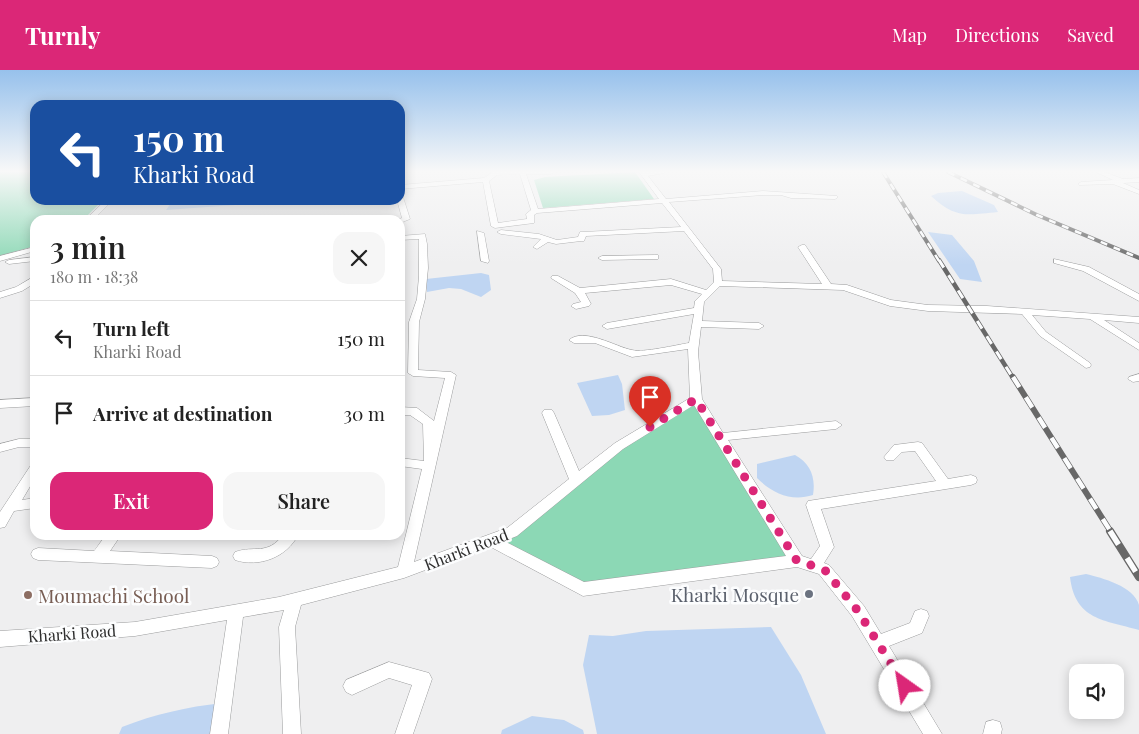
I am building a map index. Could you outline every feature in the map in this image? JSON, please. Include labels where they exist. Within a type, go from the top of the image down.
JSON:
[{"type":"street","points":[[490,203],[495,226],[531,221],[530,214],[535,211],[651,203]]},
{"type":"street","points":[[532,203],[535,211]]},
{"type":"street","points":[[666,203],[717,269],[718,283]]},
{"type":"street","points":[[94,215],[105,205]]},
{"type":"street","points":[[501,232],[546,238],[556,242],[581,239],[583,234],[686,229]]},
{"type":"street","points":[[480,233],[486,261]]},
{"type":"street","points":[[404,572],[451,375],[413,372],[416,343],[414,320],[420,300],[424,258],[423,240],[422,236],[405,238]]},
{"type":"street","points":[[537,247],[546,238]]},
{"type":"street","points":[[802,247],[828,286]]},
{"type":"street","points":[[0,259],[30,250]]},
{"type":"street","points":[[602,258],[655,257]]},
{"type":"street","points":[[0,259],[6,262],[30,260]]},
{"type":"street","points":[[1057,260],[1086,269],[1139,298]]},
{"type":"street","points":[[555,278],[579,291],[586,304],[576,306]]},
{"type":"street","points":[[0,295],[19,289],[30,282]]},
{"type":"street","points":[[579,291],[671,282],[708,292]]},
{"type":"street","points":[[797,561],[696,399],[694,345],[700,301],[718,283],[844,287],[890,303],[928,308],[1025,312],[1139,320]]},
{"type":"street","points":[[1122,288],[1139,287]]},
{"type":"street","points":[[0,290],[30,288]]},
{"type":"street","points":[[607,326],[699,310]]},
{"type":"street","points":[[1025,312],[1043,334],[1086,364]]},
{"type":"street","points":[[1092,317],[1139,347]]},
{"type":"street","points":[[697,324],[759,326]]},
{"type":"street","points":[[574,340],[596,340],[632,354],[694,345]]},
{"type":"street","name":"Kharki Road","points":[[0,639],[135,629],[294,601],[404,572],[512,532],[619,446],[696,399]]},
{"type":"street","points":[[0,404],[30,402]]},
{"type":"street","points":[[405,411],[413,411],[429,422],[430,466]]},
{"type":"street","points":[[548,413],[576,480]]},
{"type":"street","points":[[720,437],[836,425]]},
{"type":"street","points":[[0,448],[19,443],[30,443]]},
{"type":"street","points":[[890,457],[898,448],[918,446],[945,484]]},
{"type":"street","points":[[405,463],[430,466]]},
{"type":"street","points":[[0,523],[30,476]]},
{"type":"street","points":[[814,566],[827,548],[813,505],[971,480]]},
{"type":"street","points":[[10,508],[30,504]]},
{"type":"street","points":[[98,556],[110,540]]},
{"type":"street","points":[[240,556],[266,556],[284,547],[288,540]]},
{"type":"street","points":[[490,540],[583,589],[797,561],[824,569],[858,611],[933,734]]},
{"type":"street","points":[[38,554],[212,562]]},
{"type":"street","points":[[292,734],[288,627],[294,601]]},
{"type":"street","points":[[219,734],[236,612]]},
{"type":"street","points":[[884,640],[916,628],[921,616]]},
{"type":"street","points":[[352,686],[389,670],[423,679],[404,734]]},
{"type":"green space","points":[[0,203],[98,205],[88,215],[30,215],[30,247],[0,256]]},
{"type":"green space","points":[[541,203],[605,203],[543,208]]},
{"type":"green space","points":[[695,401],[794,559],[583,586],[493,541],[620,447]]},
{"type":"water","points":[[940,203],[989,203],[994,205],[998,212],[962,214],[948,209]]},
{"type":"water","points":[[170,205],[234,205],[166,210]]},
{"type":"water","points":[[928,232],[952,235],[974,261],[982,282],[960,279]]},
{"type":"water","points":[[481,273],[489,275],[491,290],[481,297],[461,289],[449,288],[427,292],[426,279]]},
{"type":"water","points":[[618,375],[622,384],[625,410],[609,415],[592,416],[577,383]]},
{"type":"water","points":[[795,455],[805,462],[811,471],[814,482],[813,495],[790,497],[782,495],[769,488],[757,478],[757,464]]},
{"type":"water","points":[[1086,574],[1117,584],[1136,598],[1139,605],[1139,630],[1103,620],[1085,610],[1078,602],[1073,591],[1070,577]]},
{"type":"water","points":[[771,627],[801,675],[826,734],[597,734],[583,665],[589,635],[613,636],[646,631]]},
{"type":"water","points":[[222,703],[217,734],[119,734],[122,727],[147,718],[184,709]]},
{"type":"water","points":[[532,716],[564,720],[583,730],[584,734],[501,734],[502,730]]},
{"type":"railway","points":[[902,203],[939,261]]},
{"type":"railway","points":[[1012,203],[1139,258]]},
{"type":"railway","points":[[939,260],[1013,378]]},
{"type":"railway","points":[[1013,377],[1111,532]]},
{"type":"railway","points":[[1110,531],[1139,577]]},
{"type":"place","name":"Kharki Mosque","points":[[809,594]]},
{"type":"place","name":"Moumachi School","points":[[28,595]]},
{"type":"route","points":[[650,427],[696,399],[797,561],[824,569],[858,611],[905,686]]}]
